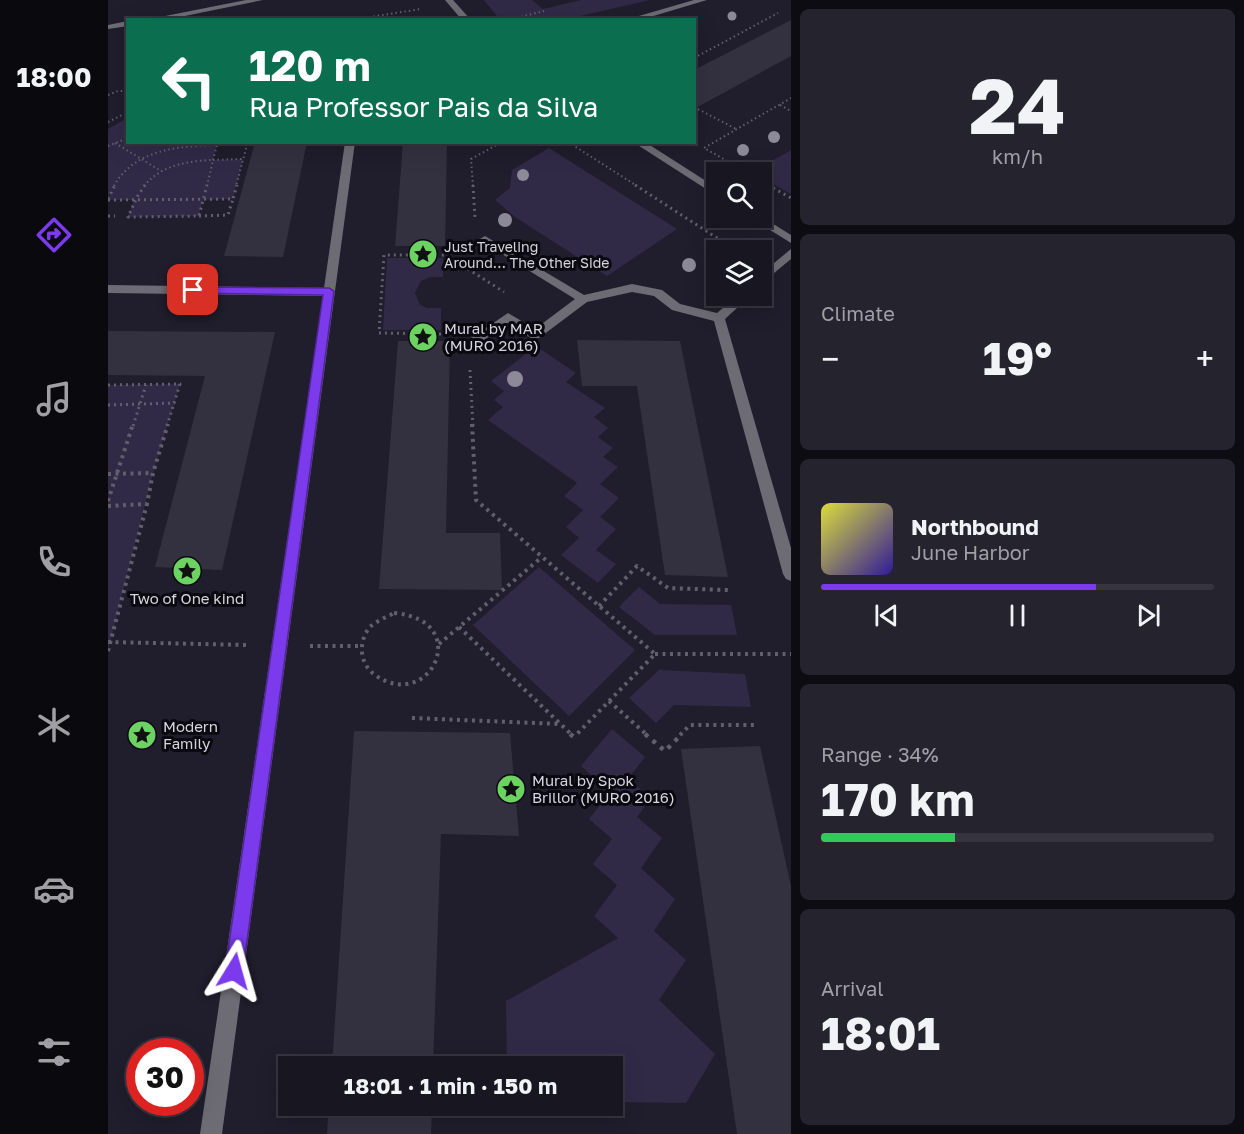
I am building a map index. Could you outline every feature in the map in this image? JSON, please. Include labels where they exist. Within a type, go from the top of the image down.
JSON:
[{"type":"street","points":[[160,18],[259,0]]},
{"type":"street","points":[[449,0],[465,18]]},
{"type":"street","points":[[636,18],[703,0]]},
{"type":"street","points":[[108,27],[126,23]]},
{"type":"street","points":[[211,1134],[350,144]]},
{"type":"street","points":[[641,144],[706,186]]},
{"type":"street","points":[[772,228],[791,240]]},
{"type":"street","points":[[486,239],[583,299]]},
{"type":"street","points":[[772,270],[791,253]]},
{"type":"street","points":[[469,345],[508,317],[536,335],[583,299],[632,288],[658,293],[676,307],[719,318]]},
{"type":"street","points":[[108,290],[329,291]]},
{"type":"street","points":[[719,318],[733,306]]},
{"type":"street","points":[[719,318],[791,574]]},
{"type":"path","points":[[364,18],[421,9]]},
{"type":"path","points":[[516,18],[544,11]]},
{"type":"path","points":[[696,57],[778,13]]},
{"type":"path","points":[[108,95],[126,91]]},
{"type":"path","points":[[729,162],[704,148],[791,98]]},
{"type":"path","points":[[779,105],[791,111]]},
{"type":"path","points":[[696,108],[737,129]]},
{"type":"path","points":[[108,122],[126,113]]},
{"type":"path","points":[[108,146],[126,139]]},
{"type":"path","points":[[115,143],[161,171]]},
{"type":"path","points":[[199,216],[217,144]]},
{"type":"path","points":[[475,224],[471,159],[498,144]]},
{"type":"path","points":[[571,144],[721,240]]},
{"type":"path","points":[[233,199],[203,200],[134,200],[108,200],[116,181],[130,166],[160,151],[180,146],[247,145],[233,199],[228,215],[128,217],[134,200],[142,185],[161,171],[188,162],[243,159]]},
{"type":"path","points":[[772,187],[791,198]]},
{"type":"path","points":[[108,216],[115,216]]},
{"type":"path","points":[[446,255],[466,241]]},
{"type":"path","points":[[494,299],[504,292],[446,255],[384,255],[379,333],[446,333],[469,345],[476,500],[655,654],[791,654]]},
{"type":"path","points":[[108,385],[180,384],[153,473],[108,651]]},
{"type":"path","points":[[108,501],[146,385]]},
{"type":"path","points":[[108,405],[175,403]]},
{"type":"path","points":[[108,474],[153,473]]},
{"type":"path","points":[[108,506],[147,504]]},
{"type":"path","points":[[439,644],[542,557]]},
{"type":"path","points":[[599,606],[637,566],[668,588],[728,590]]},
{"type":"path","points":[[394,613],[419,616],[429,623],[436,633],[439,644],[434,667],[413,683],[387,684],[375,678],[367,670],[362,658],[361,646],[372,625],[382,617],[394,613]]},
{"type":"path","points":[[459,627],[574,737],[655,654]]},
{"type":"path","points":[[109,642],[361,646]]},
{"type":"path","points":[[609,701],[665,751],[690,725],[756,724]]},
{"type":"path","points":[[412,718],[560,724]]},
{"type":"shaded area","points":[[484,0],[532,0],[543,9],[581,0],[650,0],[571,18],[498,18]]},
{"type":"shaded area","points":[[126,119],[126,144],[217,144],[213,160],[243,159],[233,199],[203,200],[199,216],[128,217],[134,200],[108,200],[108,129]]},
{"type":"shaded area","points":[[549,148],[677,229],[607,276],[515,217],[495,200],[510,188],[512,170]]},
{"type":"shaded area","points":[[791,150],[791,194],[772,184],[770,162]]},
{"type":"shaded area","points":[[387,258],[443,258],[443,277],[430,277],[421,281],[415,293],[420,305],[428,308],[441,308],[441,330],[383,330]]},
{"type":"shaded area","points":[[536,346],[576,373],[566,382],[605,408],[594,417],[608,428],[598,437],[613,448],[603,457],[618,467],[600,484],[619,498],[600,517],[616,529],[596,550],[616,564],[598,583],[561,555],[579,538],[566,527],[583,510],[564,496],[577,483],[488,420],[503,407],[494,400],[504,391],[491,381]]},
{"type":"shaded area","points":[[180,384],[153,473],[108,651],[108,385]]},
{"type":"shaded area","points":[[539,567],[635,650],[569,716],[473,625]]},
{"type":"shaded area","points":[[639,587],[660,604],[731,605],[737,635],[655,635],[619,607]]},
{"type":"shaded area","points":[[659,670],[745,674],[751,707],[674,705],[656,723],[629,698]]},
{"type":"shaded area","points":[[612,729],[645,757],[628,779],[651,798],[637,817],[662,838],[641,868],[675,899],[654,931],[686,960],[659,1000],[715,1054],[686,1103],[623,1102],[623,1056],[507,1056],[506,1001],[618,938],[594,916],[617,885],[593,864],[612,839],[589,819],[610,792],[581,766]]},
{"type":"building","points":[[791,20],[791,56],[696,108],[696,69]]},
{"type":"building","points":[[254,144],[307,144],[283,257],[224,256]]},
{"type":"building","points":[[403,144],[447,144],[445,246],[395,246]]},
{"type":"building","points":[[108,331],[275,332],[222,570],[155,567],[205,376],[108,375]]},
{"type":"building","points":[[577,340],[680,341],[728,577],[665,575],[637,386],[582,386]]},
{"type":"building","points":[[398,341],[450,341],[446,533],[500,533],[502,590],[379,589]]},
{"type":"building","points":[[354,731],[510,733],[519,836],[441,834],[433,1056],[333,1056]]},
{"type":"building","points":[[760,746],[791,886],[791,1134],[737,1134],[681,749]]},
{"type":"building","points":[[328,1116],[432,1116],[431,1134],[327,1134]]},
{"type":"place","name":"Just Traveling Around… The Other Side","points":[[423,254]]},
{"type":"place","name":"Mural by MAR (MURO 2016)","points":[[423,337]]},
{"type":"place","name":"Two of One kind","points":[[187,571]]},
{"type":"place","name":"Modern Family","points":[[142,735]]},
{"type":"place","name":"Mural by Spok Brillor (MURO 2016)","points":[[511,789]]},
{"type":"route","points":[[193,290],[329,291],[234,971]]}]
